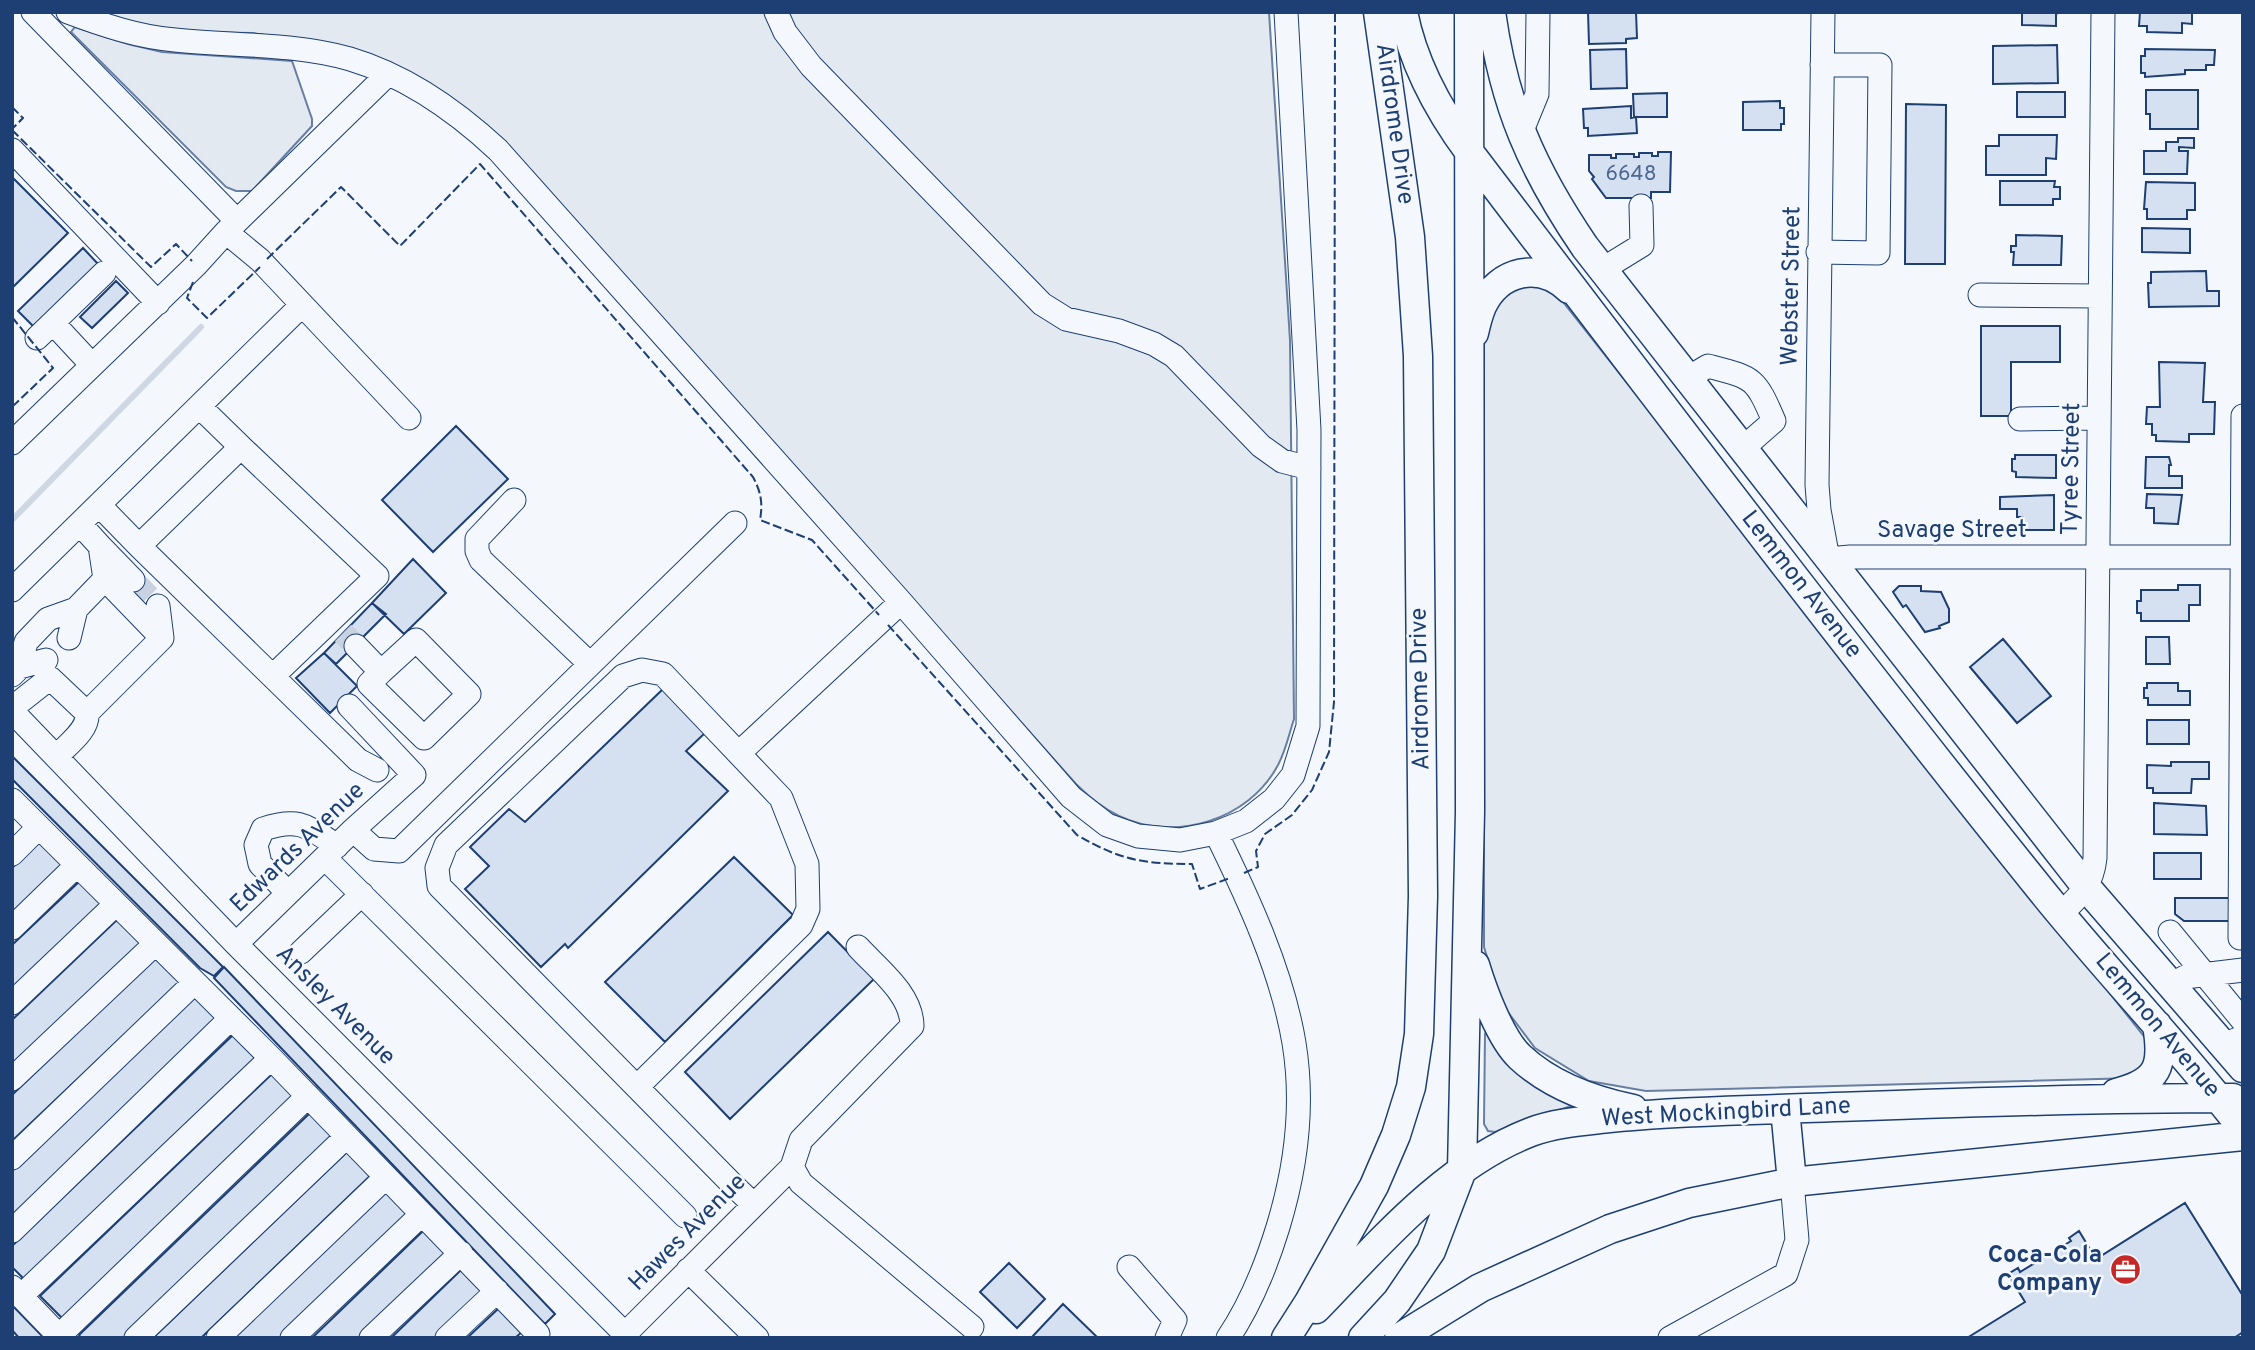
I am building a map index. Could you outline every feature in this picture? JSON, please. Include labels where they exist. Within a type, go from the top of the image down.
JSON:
[{"type":"main road","name":"Airdrome Drive","points":[[1287,1338],[1374,1186],[1396,1135],[1411,1087],[1419,1034],[1423,896],[1418,356],[1410,237],[1378,12]]},
{"type":"main road","name":"Lemmon Avenue","points":[[1403,12],[1407,32],[1424,78],[1448,123],[1469,153],[1799,584],[2061,914],[2157,1025],[2231,1098],[2243,1129]]},
{"type":"main road","name":"Airdrome Drive","points":[[1363,1338],[1397,1301],[1431,1251],[1462,1170],[1468,939],[1469,12]]},
{"type":"main road","name":"Lemmon Avenue","points":[[1491,12],[1501,74],[1521,133],[1542,179],[1562,213],[1742,449],[2087,888],[2171,985],[2233,1041],[2243,1068]]},
{"type":"main road","points":[[1468,349],[1482,305],[1496,287],[1509,277],[1527,271],[1546,273],[1560,280],[1584,303]]},
{"type":"main road","points":[[1799,584],[1828,559]]},
{"type":"main road","points":[[1468,939],[1487,1001],[1519,1056],[1566,1088],[1612,1105],[1653,1113]]},
{"type":"main road","points":[[2094,1098],[2134,1088],[2149,1080],[2160,1066],[2161,1046],[2157,1025]]},
{"type":"main road","name":"West Mockingbird Lane","points":[[1287,1338],[1405,1216],[1462,1170],[1532,1132],[1575,1122],[1653,1113],[2094,1098],[2231,1098]]},
{"type":"main road","points":[[1786,1109],[1791,1182]]},
{"type":"main road","points":[[1404,1336],[1480,1288],[1610,1229],[1689,1203],[1791,1182],[2243,1136]]},
{"type":"street","points":[[33,12],[409,418]]},
{"type":"street","points":[[68,12],[115,30],[173,40],[310,51],[350,59],[388,74],[440,102],[466,120],[498,150],[1071,797],[1107,825],[1138,836],[1180,840],[1216,833],[1246,821],[1275,799],[1293,775],[1308,726],[1310,468],[1305,318],[1286,12]]},
{"type":"street","points":[[776,12],[785,32],[811,66],[1042,304],[1066,319],[1119,331],[1154,344],[1174,356],[1261,446],[1282,461],[1310,468]]},
{"type":"street","points":[[1521,133],[1537,94],[1538,12]]},
{"type":"street","name":"Webster Street","points":[[1823,12],[1817,485],[1828,559]]},
{"type":"street","name":"Tyree Street","points":[[2087,888],[2095,859],[2103,12]]},
{"type":"street","points":[[1818,252],[1878,253],[1880,65],[1822,65]]},
{"type":"street","points":[[12,443],[158,303],[231,227],[388,74]]},
{"type":"street","points":[[12,150],[158,303]]},
{"type":"street","points":[[1603,269],[1642,245],[1641,206]]},
{"type":"street","points":[[92,365],[45,331],[104,273]]},
{"type":"street","points":[[1980,295],[2100,296]]},
{"type":"street","points":[[12,590],[302,305]]},
{"type":"street","points":[[1688,378],[1708,366],[1742,375],[1759,387],[1774,421],[1742,449]]},
{"type":"street","points":[[200,407],[377,576],[343,633],[273,676]]},
{"type":"street","points":[[2240,939],[2243,416]]},
{"type":"street","points":[[2021,419],[2099,418]]},
{"type":"street","points":[[139,545],[241,447]]},
{"type":"street","points":[[514,500],[477,539],[477,551],[481,560],[590,664]]},
{"type":"street","points":[[99,505],[380,780],[414,775],[349,706]]},
{"type":"street","points":[[288,893],[260,864],[256,845],[263,829],[284,822],[308,827],[338,845],[399,851],[735,523]]},
{"type":"street","points":[[80,524],[133,580]]},
{"type":"street","points":[[100,546],[105,579],[162,638]]},
{"type":"street","name":"Savage Street","points":[[1828,559],[2243,557]]},
{"type":"street","points":[[48,669],[16,671],[26,642],[48,619],[76,608],[105,579]]},
{"type":"street","points":[[739,753],[901,602]]},
{"type":"street","points":[[158,606],[162,638]]},
{"type":"street","points":[[69,638],[76,608]]},
{"type":"street","points":[[343,633],[381,671]]},
{"type":"street","points":[[87,713],[162,638]]},
{"type":"street","points":[[48,669],[87,713],[88,719],[57,756]]},
{"type":"street","points":[[12,709],[48,669]]},
{"type":"street","points":[[637,1087],[802,925],[808,909],[807,864],[781,798],[663,674],[642,670],[623,676],[446,845],[437,868],[439,886],[637,1087],[754,1205]]},
{"type":"street","name":"Ansley Avenue","points":[[12,709],[236,944],[623,1336]]},
{"type":"street","name":"Edwards Avenue","points":[[236,944],[338,845],[380,780]]},
{"type":"street","points":[[12,800],[271,1058],[461,1253],[538,1334],[534,1338]]},
{"type":"street","points":[[12,853],[40,828]]},
{"type":"street","points":[[1216,833],[1262,936],[1280,991],[1294,1042],[1298,1094],[1296,1141],[1287,1195],[1268,1259],[1239,1322],[1228,1338]]},
{"type":"street","points":[[338,845],[362,894],[685,1216]]},
{"type":"street","points":[[12,928],[77,865]]},
{"type":"street","points":[[2061,914],[2087,888]]},
{"type":"street","points":[[301,952],[362,894]]},
{"type":"street","points":[[12,1003],[116,904]]},
{"type":"street","points":[[2170,932],[2243,1021]]},
{"type":"street","points":[[12,1079],[155,944]]},
{"type":"street","points":[[858,947],[903,996],[912,1013],[912,1026],[801,1140],[792,1167],[802,1183],[972,1327]]},
{"type":"street","points":[[2171,985],[2186,977],[2243,970]]},
{"type":"street","points":[[12,1158],[194,982]]},
{"type":"street","points":[[12,1231],[231,1018]]},
{"type":"street","points":[[271,1058],[17,1292],[60,1337],[308,1096]]},
{"type":"street","points":[[136,1338],[346,1136]]},
{"type":"street","name":"Hawes Avenue","points":[[623,1336],[792,1167]]},
{"type":"street","points":[[218,1338],[386,1178]]},
{"type":"street","points":[[1670,1338],[1786,1274],[1797,1240],[1791,1182]]},
{"type":"street","points":[[292,1338],[421,1214]]},
{"type":"street","points":[[371,1338],[461,1253]]},
{"type":"street","points":[[1129,1267],[1175,1320],[1167,1338]]},
{"type":"street","points":[[688,1270],[757,1338]]},
{"type":"street","points":[[447,1338],[497,1291]]},
{"type":"shaded area","points":[[92,12],[1269,12],[1290,340],[1294,719],[1278,765],[1265,784],[1249,800],[1209,821],[1163,827],[1141,824],[1107,809],[1076,784],[515,153],[313,43],[253,33],[171,32]]},
{"type":"shaded area","points":[[75,27],[162,52],[292,61],[312,126],[252,191],[236,191],[226,187],[71,32]]},
{"type":"shaded area","points":[[1520,285],[1543,287],[1563,302],[2146,1039],[2147,1060],[2136,1078],[1646,1091],[1589,1081],[1535,1048],[1501,1003],[1484,947],[1484,314]]},
{"type":"shaded area","points":[[1487,1029],[1572,1102],[1571,1106],[1495,1132],[1488,1131],[1484,1124]]},
{"type":"building","points":[[1588,12],[1636,12],[1637,38],[1626,39],[1626,43],[1589,44]]},
{"type":"building","points":[[2022,12],[2060,12],[2056,14],[2056,26],[2022,25]]},
{"type":"building","points":[[2140,12],[2192,12],[2192,24],[2182,23],[2182,33],[2147,32],[2147,26],[2139,26]]},
{"type":"building","points":[[2057,45],[2058,83],[1993,84],[1993,46]]},
{"type":"building","points":[[1626,49],[1627,88],[1591,89],[1590,50]]},
{"type":"building","points":[[2145,49],[2215,50],[2214,65],[2206,65],[2206,70],[2185,70],[2185,74],[2145,77],[2145,73],[2141,73],[2141,56],[2145,56]]},
{"type":"building","points":[[2146,90],[2198,90],[2198,129],[2150,129],[2150,114],[2146,114]]},
{"type":"building","points":[[2017,92],[2065,92],[2065,117],[2017,117]]},
{"type":"building","points":[[1667,93],[1667,117],[1634,117],[1633,94]]},
{"type":"building","points":[[1780,101],[1780,108],[1784,108],[1784,124],[1781,124],[1781,130],[1743,130],[1743,102]]},
{"type":"building","points":[[1906,104],[1946,105],[1945,264],[1905,264]]},
{"type":"building","points":[[1631,106],[1631,118],[1636,117],[1637,133],[1588,136],[1588,128],[1584,128],[1583,109]]},
{"type":"building","points":[[1999,135],[2057,135],[2056,159],[2046,158],[2046,175],[1986,175],[1986,146],[1999,146]]},
{"type":"building","points":[[2178,138],[2194,138],[2194,148],[2179,147],[2179,151],[2188,151],[2187,174],[2144,174],[2144,151],[2166,151],[2166,142],[2178,142]]},
{"type":"building","points":[[1658,152],[1671,152],[1670,192],[1651,192],[1651,198],[1606,198],[1589,171],[1589,155],[1611,155],[1611,158],[1616,158],[1616,154],[1634,154],[1634,157],[1639,157],[1639,153],[1658,156]]},
{"type":"building","points":[[12,177],[68,233],[12,288]]},
{"type":"building","points":[[2000,181],[2055,181],[2054,187],[2060,187],[2060,199],[2053,199],[2053,205],[2000,205]]},
{"type":"building","points":[[2146,182],[2195,183],[2195,210],[2187,210],[2187,219],[2147,219],[2147,209],[2144,209]]},
{"type":"building","points":[[2142,228],[2190,229],[2190,253],[2142,252]]},
{"type":"building","points":[[2016,235],[2062,236],[2061,265],[2013,265],[2014,252],[2011,252],[2011,246],[2016,246]]},
{"type":"building","points":[[83,248],[99,265],[35,328],[18,311]]},
{"type":"building","points":[[2206,271],[2207,291],[2219,291],[2219,306],[2149,307],[2148,283],[2151,283],[2151,272]]},
{"type":"building","points":[[116,281],[128,293],[92,328],[80,317]]},
{"type":"building","points":[[1981,326],[2060,326],[2060,362],[2011,362],[2011,416],[1981,416]]},
{"type":"building","points":[[2159,362],[2205,363],[2203,402],[2215,402],[2214,434],[2189,434],[2189,442],[2156,441],[2156,435],[2152,435],[2152,424],[2146,424],[2147,407],[2160,407]]},
{"type":"building","points":[[456,426],[508,479],[433,552],[382,500]]},
{"type":"building","points":[[2015,455],[2056,455],[2056,478],[2016,477],[2016,472],[2012,471],[2012,459],[2015,459]]},
{"type":"building","points":[[2146,457],[2169,457],[2169,476],[2182,476],[2182,488],[2145,488]]},
{"type":"building","points":[[2147,494],[2182,495],[2178,524],[2154,523],[2154,508],[2146,508]]},
{"type":"building","points":[[2054,495],[2054,530],[2024,530],[2023,517],[2017,517],[2017,509],[2000,509],[2000,497]]},
{"type":"building","points":[[413,559],[446,593],[404,634],[372,603]]},
{"type":"building","points":[[2178,585],[2200,585],[2200,605],[2189,605],[2189,621],[2141,621],[2141,613],[2137,613],[2137,601],[2141,601],[2141,590],[2178,590]]},
{"type":"building","points":[[1899,586],[1921,586],[1921,591],[1941,592],[1949,609],[1949,622],[1925,632],[1893,592]]},
{"type":"building","points":[[372,603],[386,614],[336,664],[324,653]]},
{"type":"building","points":[[2146,637],[2169,637],[2170,664],[2146,664]]},
{"type":"building","points":[[2003,639],[2051,696],[2017,723],[1970,667]]},
{"type":"building","points":[[324,653],[357,686],[330,713],[296,678]]},
{"type":"building","points":[[2147,683],[2178,683],[2178,691],[2190,691],[2190,705],[2148,705],[2148,698],[2144,698]]},
{"type":"building","points":[[663,689],[706,732],[686,751],[728,791],[568,948],[565,944],[541,967],[465,889],[489,866],[470,847],[509,809],[525,822]]},
{"type":"building","points":[[2147,720],[2189,720],[2189,744],[2147,744]]},
{"type":"building","points":[[12,756],[223,967],[214,976],[200,968],[12,779]]},
{"type":"building","points":[[2171,762],[2209,762],[2209,779],[2192,779],[2191,793],[2153,793],[2153,788],[2147,788],[2147,765],[2171,766]]},
{"type":"building","points":[[2154,803],[2206,806],[2207,835],[2154,834]]},
{"type":"building","points":[[45,837],[68,861],[12,915],[12,868]]},
{"type":"building","points":[[2154,853],[2201,853],[2201,879],[2154,879]]},
{"type":"building","points":[[734,857],[793,915],[665,1042],[605,982]]},
{"type":"building","points":[[82,879],[105,903],[12,992],[12,945]]},
{"type":"building","points":[[2175,898],[2233,898],[2233,921],[2184,921],[2175,914]]},
{"type":"building","points":[[121,916],[145,941],[12,1067],[12,1020]]},
{"type":"building","points":[[828,932],[874,979],[730,1119],[685,1072]]},
{"type":"building","points":[[156,957],[180,982],[12,1141],[12,1095]]},
{"type":"building","points":[[224,967],[555,1314],[545,1324],[214,978]]},
{"type":"building","points":[[198,994],[221,1017],[12,1217],[12,1171]]},
{"type":"building","points":[[235,1033],[258,1056],[25,1280],[12,1267],[12,1246]]},
{"type":"building","points":[[274,1072],[296,1096],[63,1319],[40,1296]]},
{"type":"building","points":[[312,1111],[335,1135],[123,1338],[81,1338],[79,1335]]},
{"type":"building","points":[[348,1151],[371,1175],[201,1338],[153,1338]]},
{"type":"building","points":[[386,1190],[409,1214],[280,1338],[232,1338]]},
{"type":"building","name":"Coca-Cola Company","points":[[2185,1203],[2243,1296],[2243,1332],[2234,1338],[1967,1338],[2025,1302],[2008,1274],[2018,1268],[2020,1272],[2071,1241],[2069,1238],[2079,1231],[2096,1259]]},
{"type":"building","points":[[424,1230],[447,1254],[359,1338],[312,1338]]},
{"type":"building","points":[[1009,1263],[1045,1299],[1017,1328],[980,1292]]},
{"type":"building","points":[[462,1269],[485,1293],[438,1338],[391,1338]]},
{"type":"building","points":[[1063,1304],[1098,1338],[1031,1338]]},
{"type":"building","points":[[12,1305],[44,1338],[19,1338],[12,1330]]},
{"type":"building","points":[[499,1308],[522,1332],[515,1338],[467,1338]]},
{"type":"waterway","points":[[12,520],[201,327]]},
{"type":"tunnel","points":[[133,580],[158,606]]},
{"type":"tunnel","points":[[343,633],[356,646]]},
{"type":"fence","points":[[1244,873],[1258,867],[1256,851],[1265,834],[1292,815],[1312,790],[1329,752],[1334,702],[1335,12]]},
{"type":"fence","points":[[12,107],[23,118],[12,129]]},
{"type":"fence","points":[[12,130],[151,267],[176,244],[192,261]]},
{"type":"fence","points":[[267,259],[341,187],[400,246],[480,164],[753,477],[761,498],[760,520],[812,540],[879,615]]},
{"type":"fence","points":[[193,282],[187,298],[207,318],[260,267]]},
{"type":"fence","points":[[12,317],[53,368],[12,407]]},
{"type":"fence","points":[[888,625],[1077,835],[1106,850],[1132,859],[1192,864],[1200,889],[1230,878]]},
{"type":"place","name":"Coca-Cola Company","points":[[2125,1270]]}]
